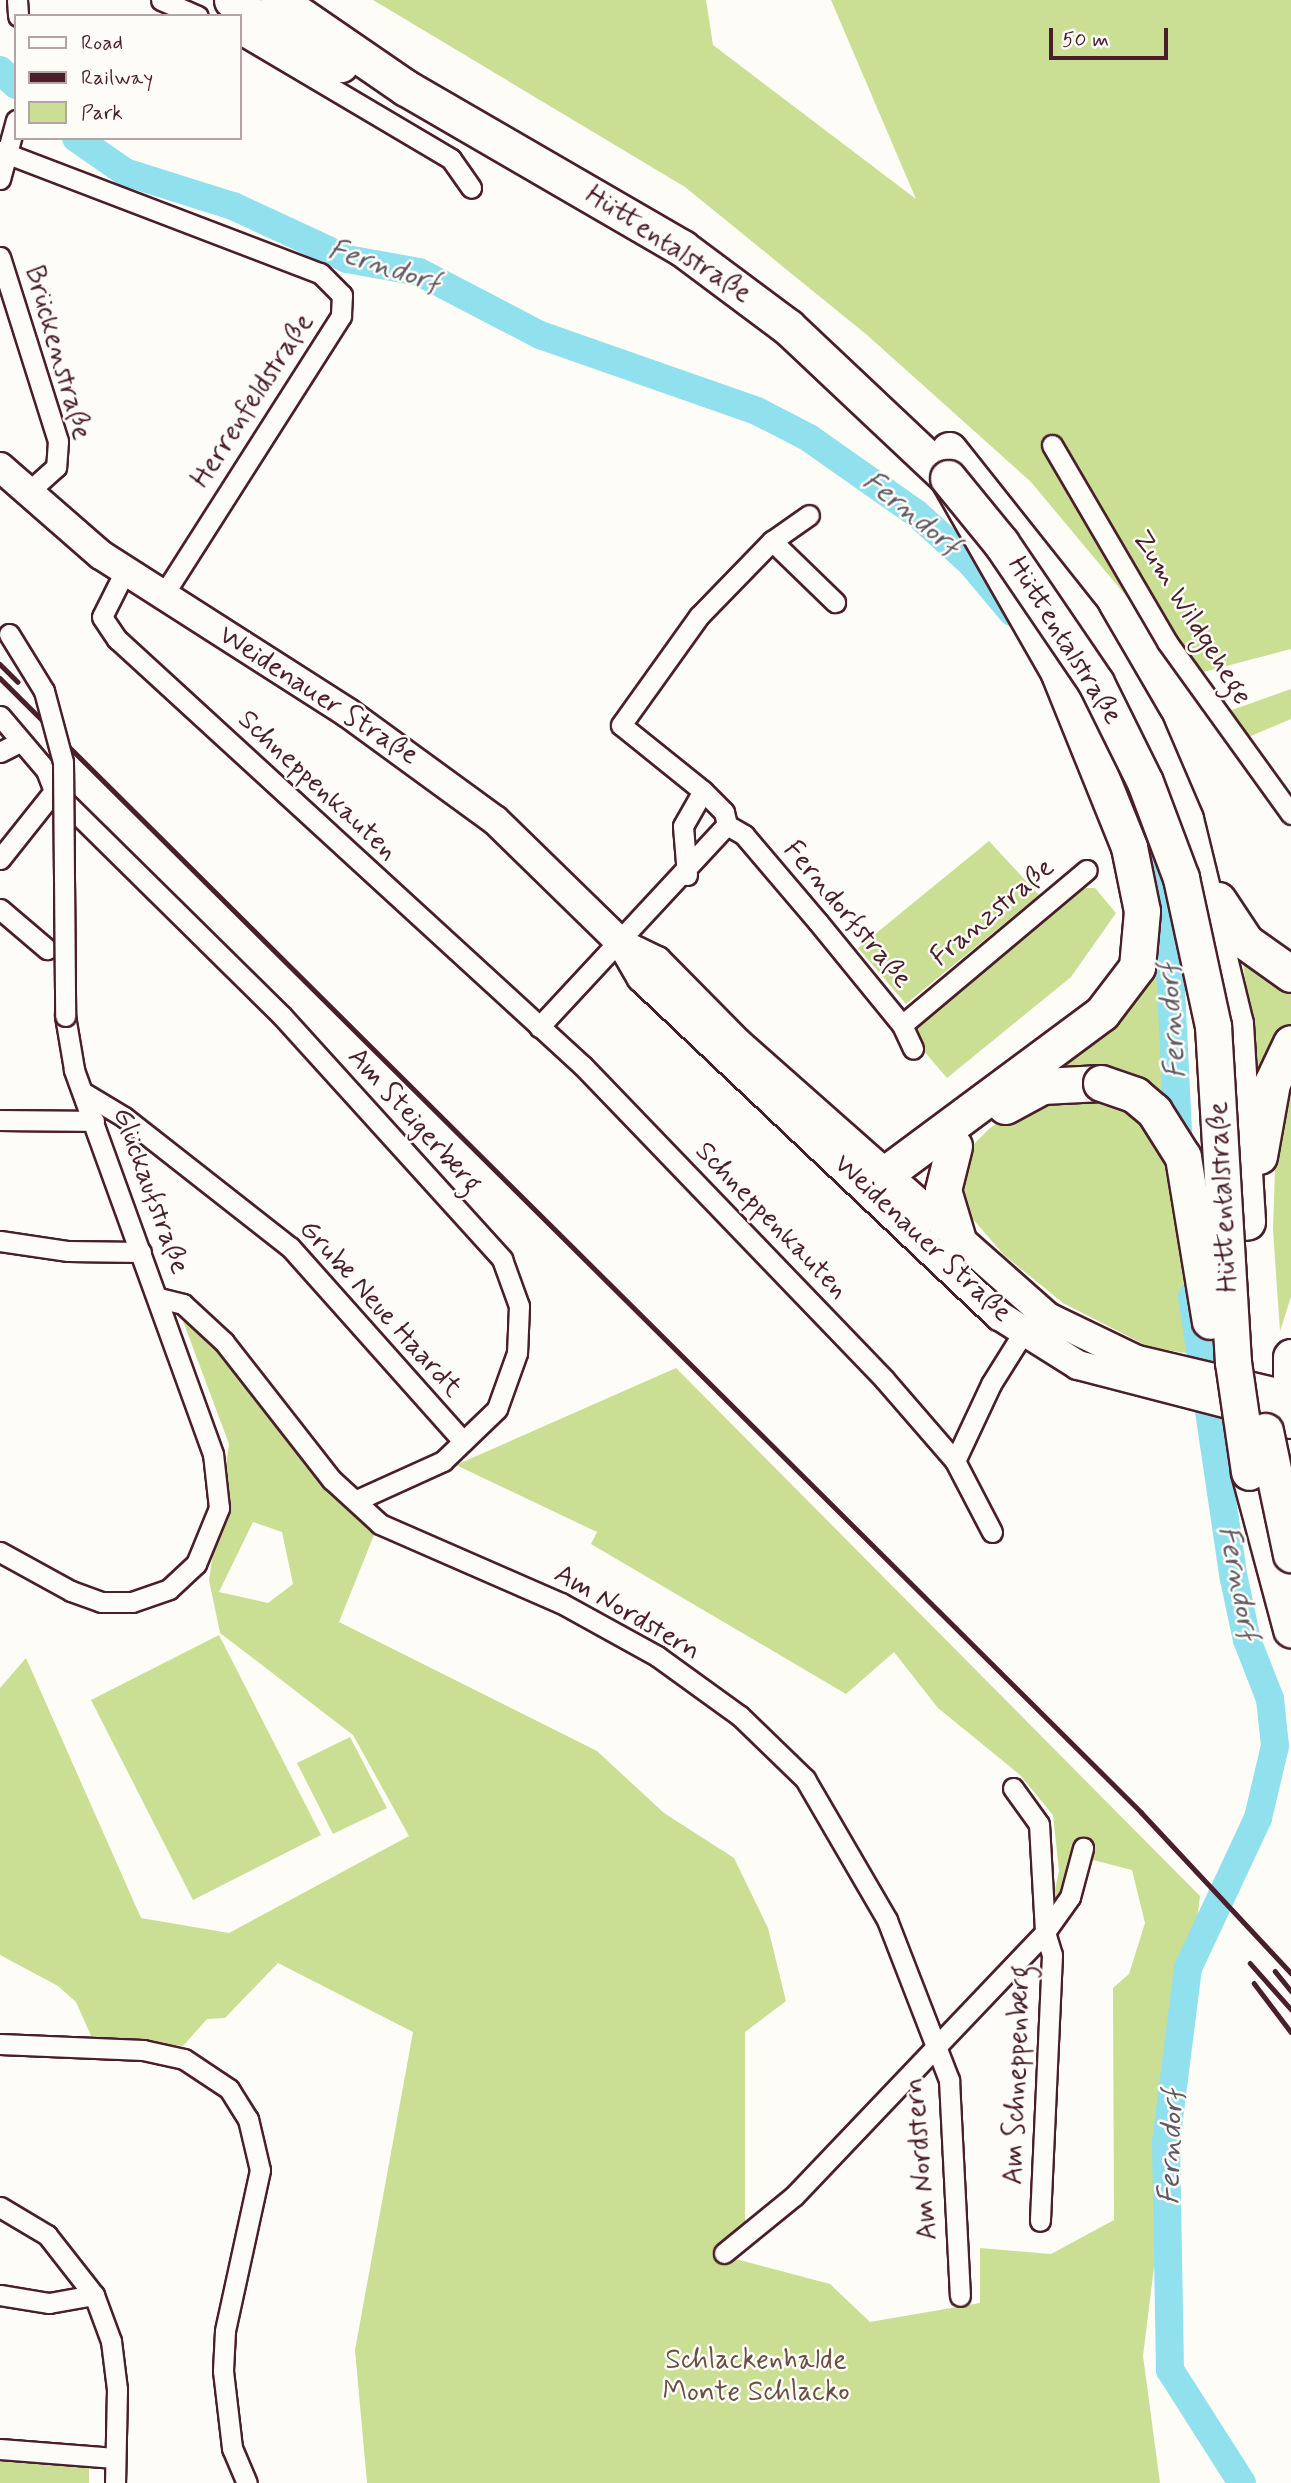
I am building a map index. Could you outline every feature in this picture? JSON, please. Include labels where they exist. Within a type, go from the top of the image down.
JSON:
[{"type":"highway","points":[[232,0],[317,56],[406,88]]},
{"type":"highway","name":"Hüttentalstraße","points":[[278,0],[406,88],[626,214],[731,282],[848,379],[948,478],[1001,543],[1096,683],[1145,782],[1181,878],[1213,1026],[1233,1362],[1250,1472],[1291,1629]]},
{"type":"highway","name":"Hüttentalstraße","points":[[313,0],[691,228],[804,314],[917,416],[1018,530],[1082,618],[1168,774],[1202,873],[1235,1024],[1263,1420],[1291,1554]]},
{"type":"highway","points":[[891,1185],[1116,999],[1137,967],[1143,932],[1135,873],[1078,712],[948,478]]},
{"type":"highway","points":[[1202,873],[1246,942],[1291,974]]},
{"type":"highway","points":[[1247,1222],[1272,1083],[1291,1043]]},
{"type":"highway","points":[[891,1185],[1042,1086],[1101,1083],[1135,1094],[1154,1111],[1184,1157],[1229,1431],[1250,1472]]},
{"type":"highway","points":[[954,1146],[943,1190],[958,1240]]},
{"type":"highway","points":[[1290,1408],[1291,1357]]},
{"type":"main road","name":"Weidenauer Straße","points":[[0,467],[26,494],[125,571],[453,787],[622,944],[657,961],[738,1043],[891,1185],[1069,1331],[1180,1382]]},
{"type":"main road","name":"Weidenauer Straße","points":[[891,1185],[1023,1333],[1078,1365],[1180,1382],[1290,1408]]},
{"type":"street","points":[[161,0],[193,14]]},
{"type":"street","points":[[242,35],[450,159],[471,188]]},
{"type":"street","points":[[0,179],[4,153],[14,128]]},
{"type":"street","name":"Herrenfeldstraße","points":[[4,153],[320,273],[342,295],[341,316],[163,595]]},
{"type":"street","name":"Brückenstraße","points":[[0,257],[58,441],[56,467],[26,494]]},
{"type":"street","name":"Zum Wildgehege","points":[[1052,445],[1167,642],[1291,814]]},
{"type":"street","points":[[809,515],[772,541],[835,602]]},
{"type":"street","name":"Ferndorfstraße","points":[[772,541],[699,615],[621,725],[703,791],[724,812],[727,825],[744,835],[902,1025],[913,1049]]},
{"type":"street","name":"Schneppenkauten","points":[[125,571],[102,617],[117,639],[539,1027],[672,1157],[955,1461],[992,1532]]},
{"type":"street","name":"Glückaufstraße","points":[[0,623],[44,691],[63,762],[65,1016],[84,1093],[213,1454],[219,1508],[195,1564],[169,1589],[132,1602],[101,1602],[0,1552]]},
{"type":"street","name":"Am Steigerberg","points":[[0,716],[46,769],[54,791],[282,1016],[502,1259],[519,1306],[517,1353],[496,1409],[443,1461],[357,1500]]},
{"type":"street","points":[[0,752],[20,742]]},
{"type":"street","points":[[0,859],[54,791]]},
{"type":"street","points":[[687,874],[683,826],[703,791]]},
{"type":"street","points":[[539,1027],[622,944],[687,874],[727,825]]},
{"type":"street","name":"Franzstraße","points":[[902,1025],[1087,870]]},
{"type":"street","points":[[0,909],[47,949]]},
{"type":"street","name":"Grube Neue Haardt","points":[[84,1093],[124,1117],[290,1247],[463,1441]]},
{"type":"street","points":[[0,1121],[94,1121]]},
{"type":"street","points":[[0,1241],[68,1251],[141,1252]]},
{"type":"street","name":"Am Nordstern","points":[[159,1298],[183,1304],[224,1342],[332,1480],[403,1538],[561,1603],[657,1656],[740,1716],[805,1779],[835,1823],[887,1920],[948,2080],[960,2296]]},
{"type":"street","points":[[955,1461],[991,1384],[1023,1333]]},
{"type":"street","name":"Am Schneppenberg","points":[[1013,1788],[1039,1824],[1045,1932],[1052,1955],[1040,2221]]},
{"type":"street","name":"Am Schneppenberg","points":[[724,2253],[794,2196],[935,2044],[1045,1932],[1070,1897],[1083,1848]]},
{"type":"street","points":[[0,2044],[143,2050],[184,2059],[229,2090],[248,2119],[260,2170],[225,2331],[223,2371],[232,2448],[247,2483]]},
{"type":"street","points":[[0,2207],[47,2235],[94,2295],[111,2341],[115,2483]]},
{"type":"street","points":[[0,2295],[49,2303],[94,2295]]},
{"type":"street","points":[[0,2449],[115,2458]]},
{"type":"green space","points":[[373,0],[706,0],[713,45],[916,199],[831,0],[1291,0],[1291,649],[1192,675],[1031,482],[867,335],[685,187]]},
{"type":"green space","points":[[1291,689],[1291,719],[1232,744],[1215,716]]},
{"type":"green space","points":[[989,841],[1039,895],[906,1004],[858,948]]},
{"type":"green space","points":[[1085,888],[1095,888],[1116,913],[1071,977],[947,1078],[910,1035]]},
{"type":"green space","points":[[1163,944],[1169,1106],[1049,1074],[1133,1002]]},
{"type":"green space","points":[[1243,962],[1291,991],[1291,1031],[1258,1080]]},
{"type":"green space","points":[[1291,1067],[1291,1297],[1280,1331],[1273,1230],[1276,1138]]},
{"type":"green space","points":[[1077,1090],[1139,1113],[1160,1140],[1179,1196],[1197,1355],[1149,1347],[1063,1303],[1004,1255],[959,1203],[956,1162],[990,1128],[1021,1107]]},
{"type":"green space","name":"Schlackenhalde Monte Schlacko","points":[[183,1321],[211,1336],[374,1535],[339,1622],[597,1751],[664,1813],[734,1858],[768,1928],[786,2001],[745,2032],[745,2227],[732,2258],[830,2284],[870,2322],[980,2303],[980,2248],[1051,2254],[1114,2220],[1113,1988],[1129,1974],[1145,1923],[1132,1870],[1093,1860],[1051,1909],[1059,1871],[1053,1815],[1020,1775],[938,1708],[894,1652],[846,1694],[591,1544],[597,1532],[456,1465],[676,1368],[1200,1896],[1143,2356],[1160,2483],[367,2483],[355,2350],[413,2032],[278,1963],[225,2018],[207,2019],[183,2046],[92,2038],[76,2002],[58,1986],[0,1955],[0,1688],[26,1658],[141,1918],[229,1933],[409,1836],[353,1735],[220,1633],[209,1580],[229,1444]],"holes":[[[253,1522],[282,1532],[293,1584],[268,1603],[219,1592]]]},
{"type":"green space","points":[[219,1635],[321,1835],[193,1900],[91,1700]]},
{"type":"green space","points":[[350,1737],[387,1808],[333,1834],[297,1763]]},
{"type":"green space","points":[[0,2460],[89,2467],[89,2483],[0,2483]]},
{"type":"waterway","name":"Ferndorf","points":[[0,70],[14,83]]},
{"type":"waterway","name":"Ferndorf","points":[[79,140],[125,172],[233,206],[347,259],[419,272],[540,335],[757,411],[809,438],[917,514],[971,563],[1012,612]]},
{"type":"waterway","name":"Ferndorf","points":[[1144,856],[1168,927],[1179,1151]]},
{"type":"waterway","name":"Ferndorf","points":[[1192,1296],[1234,1579],[1247,1640],[1270,1699],[1275,1746],[1258,1818],[1188,1968],[1166,2141],[1170,2370],[1242,2483]]},
{"type":"waterway","points":[[1214,1451],[1233,1474]]},
{"type":"railway","points":[[0,664],[18,682]]},
{"type":"railway","points":[[0,678],[1141,1812],[1291,1973]]},
{"type":"railway","points":[[1250,1963],[1291,2009]]},
{"type":"railway","points":[[1275,1971],[1291,1991]]},
{"type":"railway","points":[[1254,1983],[1291,2032]]}]
